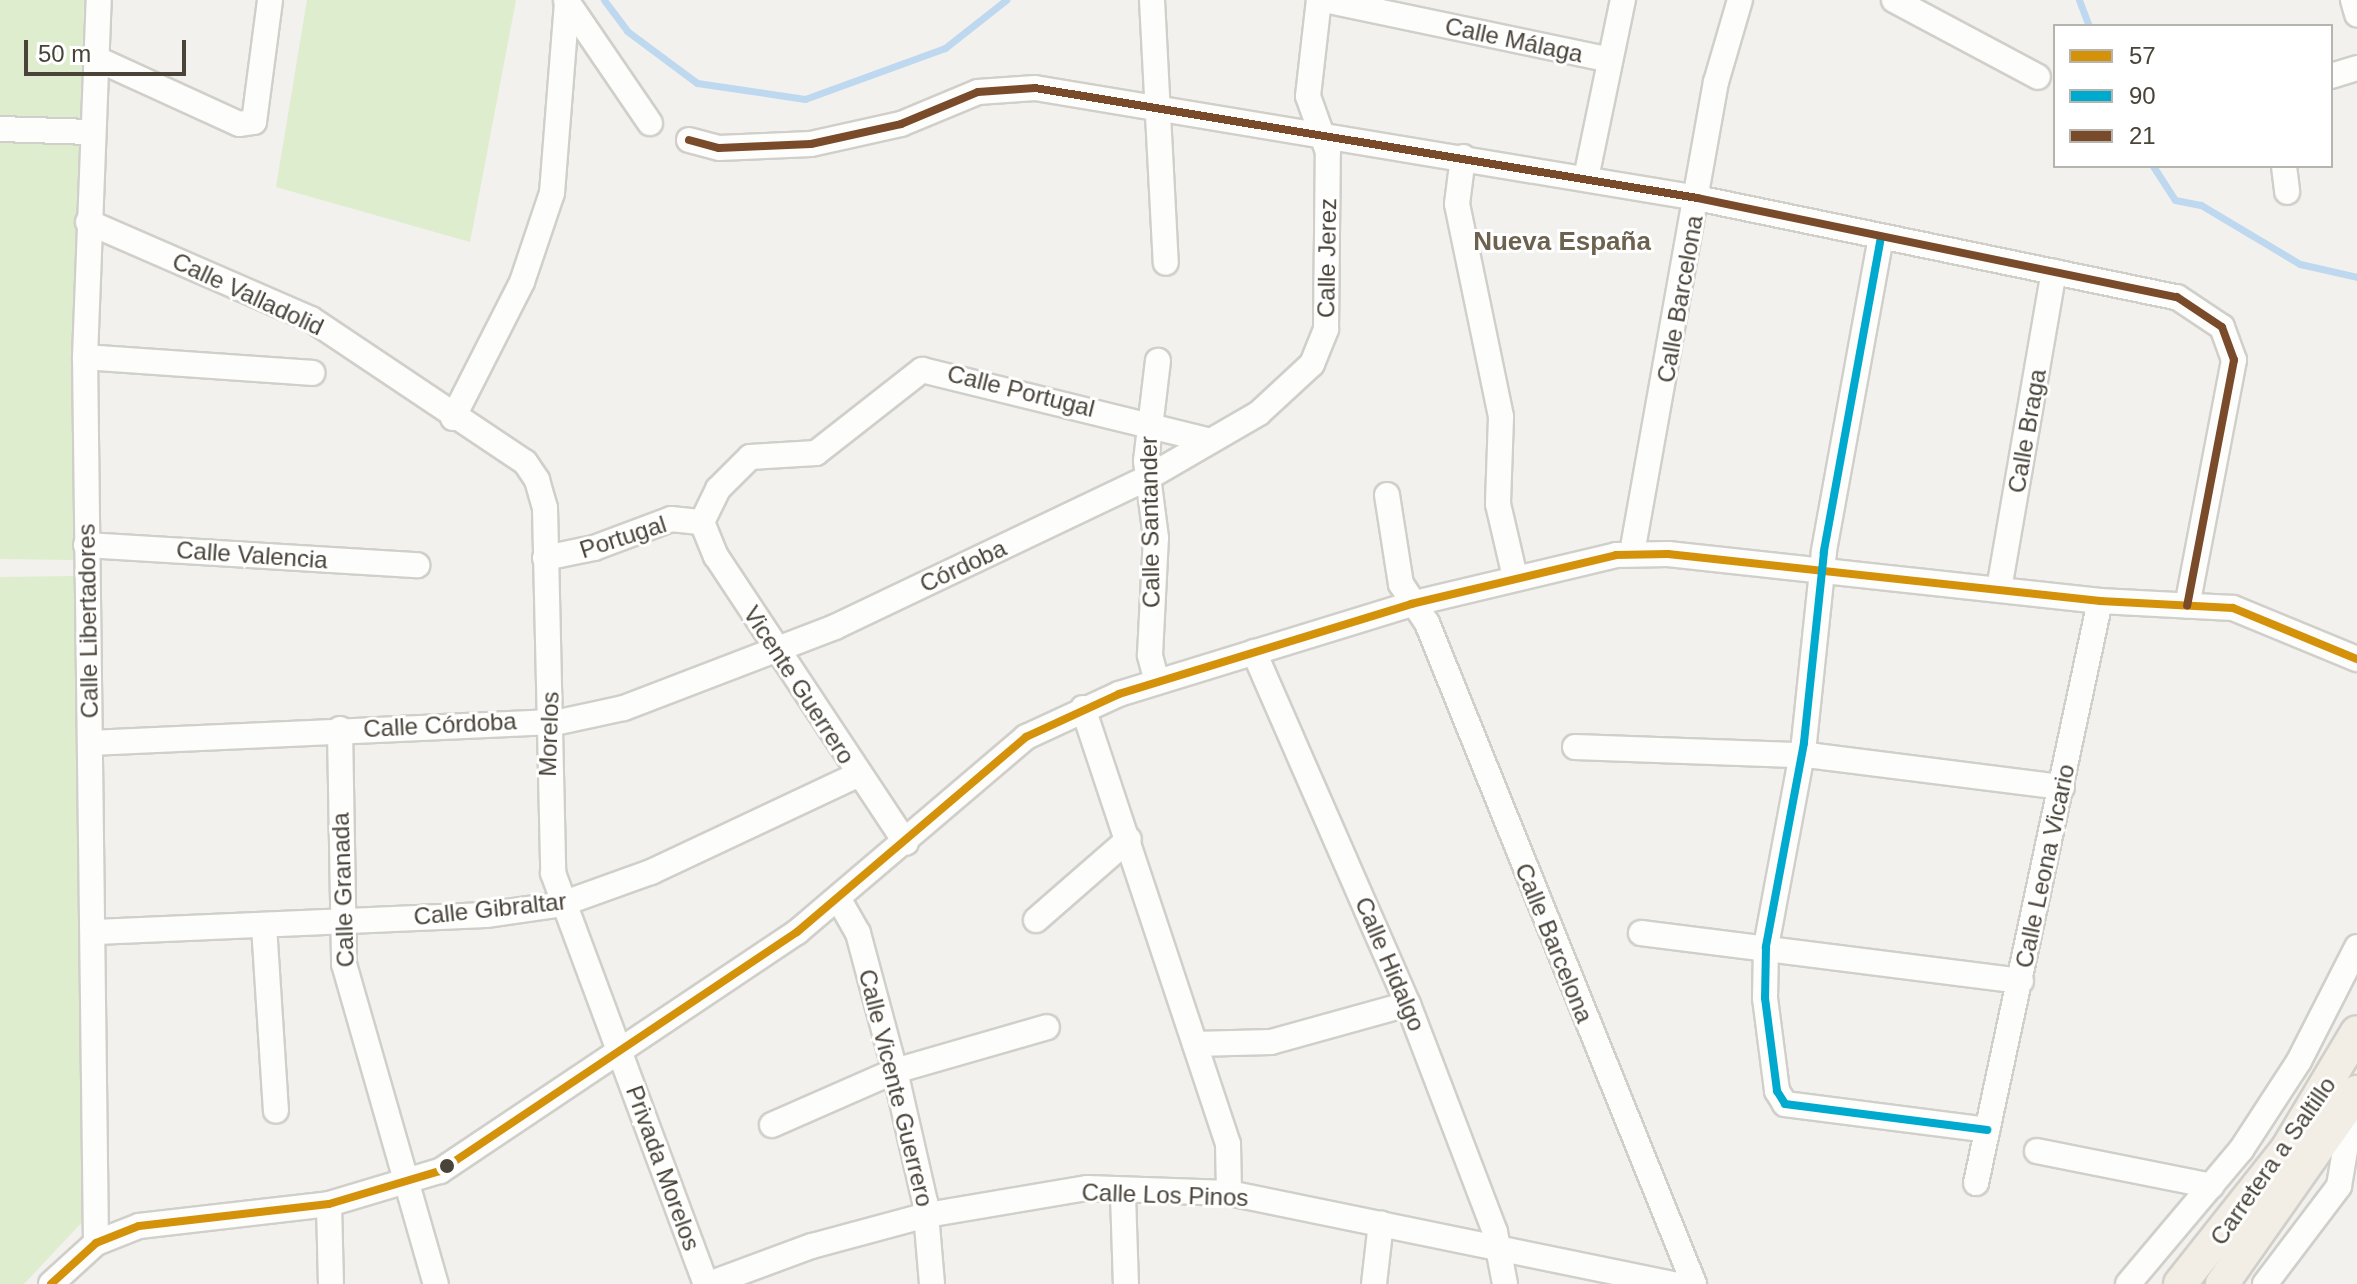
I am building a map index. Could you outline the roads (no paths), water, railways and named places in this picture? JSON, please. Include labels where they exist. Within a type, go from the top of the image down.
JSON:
[{"type":"main road","name":"Carretera a Saltillo","points":[[2180,1284],[2287,1149],[2357,1032]]},
{"type":"main road","name":"Carretera a Saltillo","points":[[2222,1284],[2356,1095]]},
{"type":"street","name":"Calle Libertadores","points":[[96,1243],[96,932],[86,545],[88,222],[80,132],[97,59],[99,0]]},
{"type":"street","points":[[97,59],[239,124],[254,122],[270,0]]},
{"type":"street","points":[[567,0],[650,123]]},
{"type":"street","points":[[453,418],[522,282],[552,193],[567,0]]},
{"type":"street","points":[[1152,0],[1161,114],[1166,263]]},
{"type":"street","name":"Calle Málaga","points":[[1321,0],[1610,60]]},
{"type":"street","name":"Calle Jerez","points":[[1147,478],[1291,387],[1321,348],[1328,303],[1328,152],[1308,96],[1321,0]]},
{"type":"street","points":[[1586,178],[1623,0]]},
{"type":"street","name":"Calle Barcelona","points":[[1632,553],[1716,82],[1740,0]]},
{"type":"street","points":[[1894,0],[2038,77]]},
{"type":"street","points":[[2353,0],[2357,14]]},
{"type":"street","points":[[2333,75],[2357,68]]},
{"type":"street","points":[[689,140],[719,148],[811,144],[901,124],[1000,87],[1586,178],[2177,297],[2222,327],[2234,360],[2187,606]]},
{"type":"street","points":[[0,129],[80,132]]},
{"type":"street","points":[[1463,157],[1457,204],[1501,417],[1498,504],[1515,577]]},
{"type":"street","points":[[2284,168],[2287,192]]},
{"type":"street","name":"Calle Valladolid","points":[[88,222],[311,319],[478,435]]},
{"type":"street","points":[[1881,237],[1822,566],[1802,758],[1766,947],[1765,998],[1781,1100],[1987,1130]]},
{"type":"street","name":"Calle Braga","points":[[1999,589],[2054,272]]},
{"type":"street","points":[[85,357],[312,373]]},
{"type":"street","name":"Calle Santander","points":[[1157,682],[1150,655],[1156,548],[1147,478],[1149,422],[1158,361]]},
{"type":"street","name":"Calle Portugal","points":[[702,522],[718,489],[750,457],[816,453],[922,370],[1149,422],[1210,441]]},
{"type":"street","name":"Morelos","points":[[478,435],[525,462],[537,480],[545,558],[550,721],[547,833],[562,904],[620,1053]]},
{"type":"street","name":"Córdoba","points":[[775,647],[835,627],[1147,478]]},
{"type":"street","points":[[1387,495],[1411,604]]},
{"type":"street","name":"Portugal","points":[[545,558],[594,548],[671,519],[702,522]]},
{"type":"street","name":"Vicente Guerrero","points":[[702,522],[775,647],[857,775],[906,843]]},
{"type":"street","name":"Calle Valencia","points":[[86,545],[417,565]]},
{"type":"street","points":[[61,1281],[96,1243],[160,1222],[329,1204],[404,1186],[470,1156],[838,898],[906,843],[1001,754],[1083,708],[1157,682],[1411,604],[1515,577],[1632,553],[1822,566],[2100,601],[2244,612],[2357,659]]},
{"type":"street","name":"Calle Leona Vicario","points":[[1976,1183],[2100,601]]},
{"type":"street","name":"Calle Barcelona","points":[[1411,604],[1427,623],[1694,1284]]},
{"type":"street","name":"Calle Córdoba","points":[[90,743],[550,721],[650,700],[775,647]]},
{"type":"street","name":"Calle Hidalgo","points":[[1254,652],[1408,1004],[1498,1245],[1505,1284]]},
{"type":"street","points":[[1083,708],[1129,839],[1231,1157],[1229,1193]]},
{"type":"street","name":"Calle Granada","points":[[340,729],[340,921],[350,996],[404,1186],[436,1284]]},
{"type":"street","points":[[1575,747],[1802,758],[2062,787]]},
{"type":"street","name":"Calle Gibraltar","points":[[96,932],[264,926],[562,904],[651,872],[857,775]]},
{"type":"street","points":[[1036,920],[1129,839]]},
{"type":"street","name":"Calle Vicente Guerrero","points":[[838,898],[858,933],[895,1071],[927,1215],[932,1284]]},
{"type":"street","points":[[264,926],[276,1111]]},
{"type":"street","points":[[1641,933],[2021,981]]},
{"type":"street","points":[[2128,1284],[2212,1186],[2299,1061],[2357,947]]},
{"type":"street","points":[[1195,1044],[1271,1042],[1408,1004]]},
{"type":"street","points":[[772,1125],[895,1071],[1047,1027]]},
{"type":"street","name":"Privada Morelos","points":[[620,1053],[708,1284]]},
{"type":"street","points":[[2265,1284],[2339,1186],[2356,1095]]},
{"type":"street","points":[[2037,1151],[2212,1186]]},
{"type":"street","name":"Calle Los Pinos","points":[[708,1284],[812,1246],[927,1215],[1087,1188],[1123,1195],[1229,1193],[1498,1245],[1673,1284]]},
{"type":"street","points":[[1123,1195],[1126,1284]]},
{"type":"street","points":[[329,1204],[331,1284]]},
{"type":"street","points":[[1374,1284],[1381,1223]]},
{"type":"waterway","points":[[604,0],[627,31],[697,83],[805,99],[945,48],[1006,0]]},
{"type":"waterway","points":[[2079,0],[2088,24]]},
{"type":"waterway","points":[[2154,168],[2175,200],[2201,205],[2300,264],[2357,277]]},
{"type":"district","name":"Nueva España","points":[[1562,242]]}]
